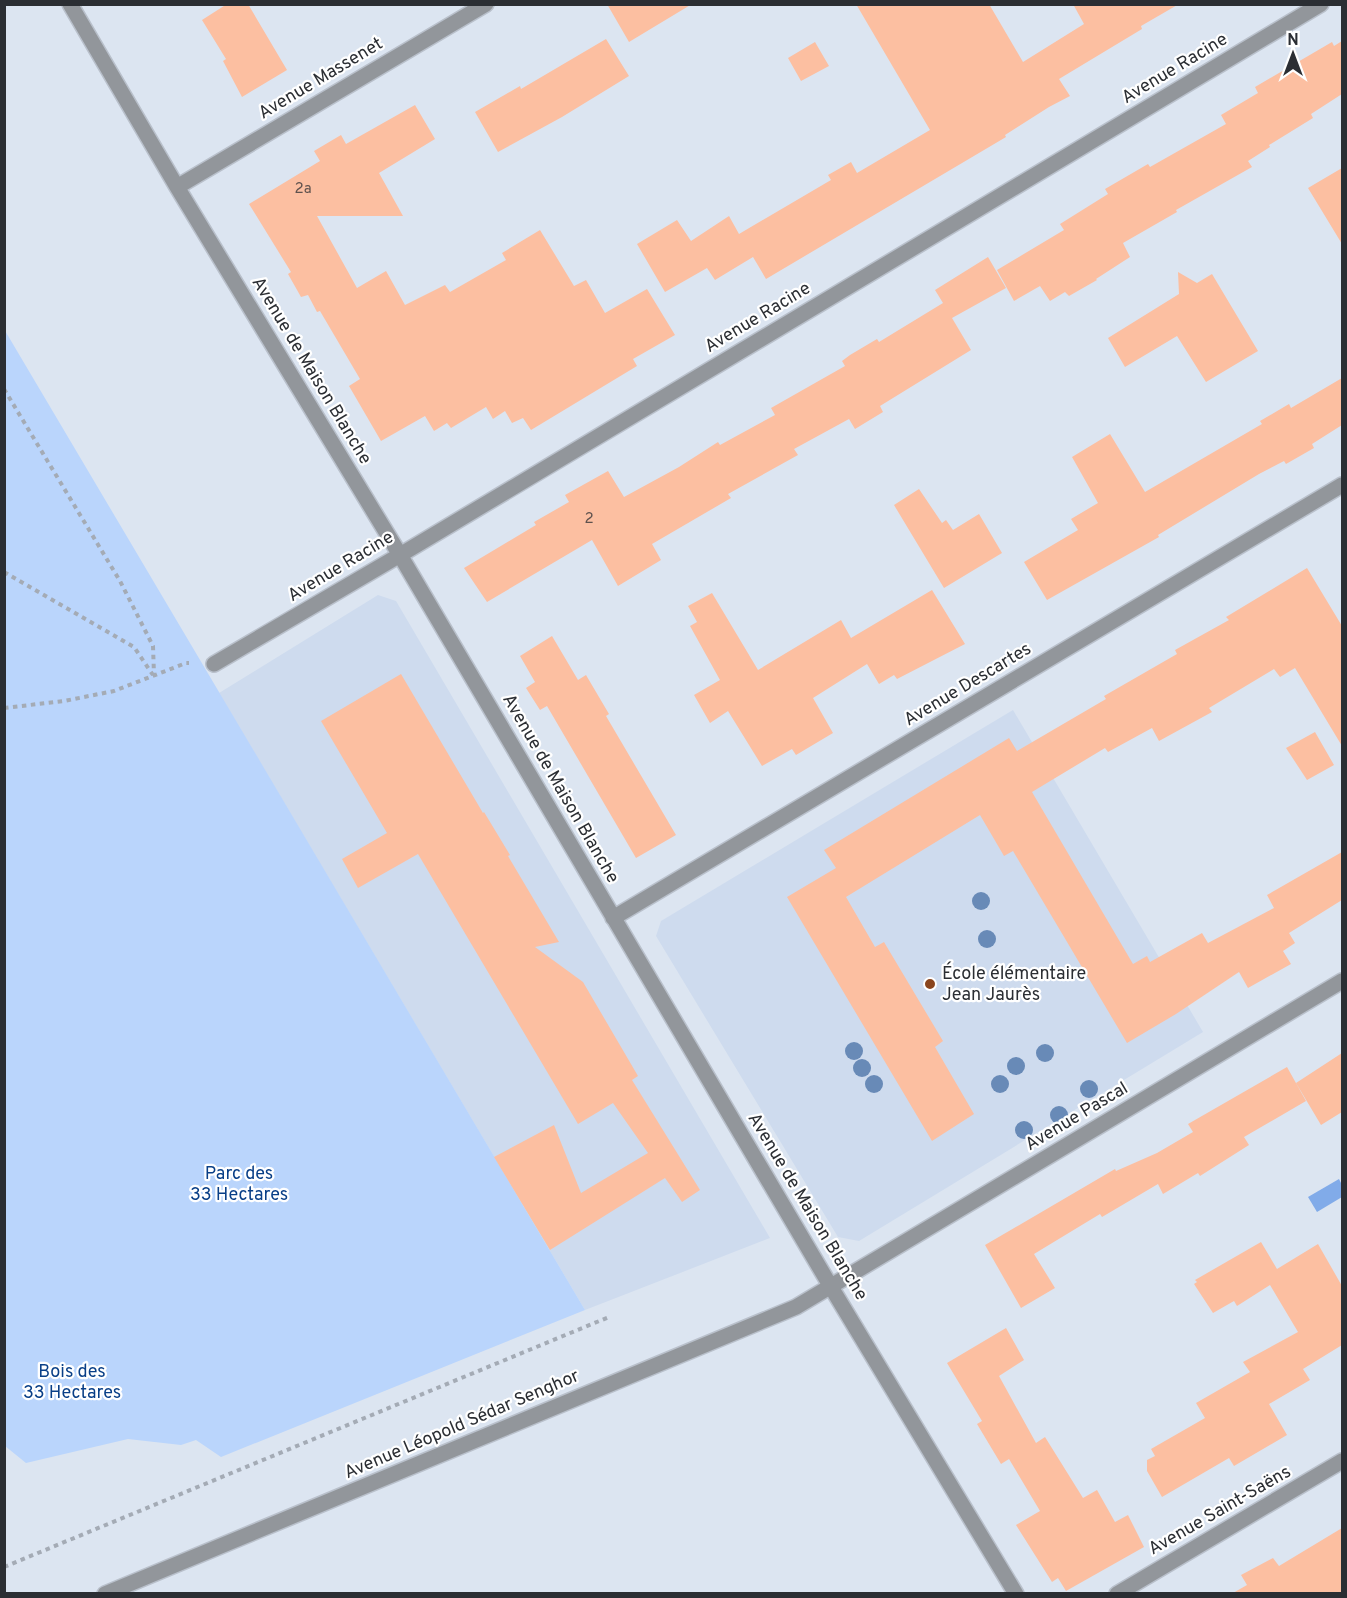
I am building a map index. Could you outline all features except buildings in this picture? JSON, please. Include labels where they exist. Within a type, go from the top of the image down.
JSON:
[{"type":"street","name":"Avenue de Maison Blanche","points":[[70,4],[177,187],[400,555],[831,1287],[1016,1593]]},
{"type":"street","name":"Avenue Massenet","points":[[177,187],[486,4]]},
{"type":"street","name":"Avenue Racine","points":[[214,664],[1321,4]]},
{"type":"street","name":"Avenue Descartes","points":[[613,918],[1342,485]]},
{"type":"street","name":"Avenue Pascal","points":[[831,1287],[1342,981]]},
{"type":"street","name":"Avenue Léopold Sédar Senghor","points":[[105,1593],[796,1307],[831,1287]]},
{"type":"street","name":"Avenue Saint-Saëns","points":[[1117,1593],[1342,1461]]},
{"type":"path","points":[[4,388],[120,581],[153,646],[154,675]]},
{"type":"path","points":[[4,572],[134,647],[154,675]]},
{"type":"path","points":[[4,708],[64,701],[114,691],[186,663],[214,664]]},
{"type":"path","points":[[4,1568],[609,1317]]},
{"type":"shaded area","points":[[378,595],[396,601],[770,1238],[585,1310],[219,693]]},
{"type":"shaded area","name":"École élémentaire Jean Jaurès","points":[[1013,710],[1203,1032],[859,1241],[838,1237],[656,936],[661,921]]},
{"type":"shaded area","points":[[1339,1179],[1342,1185],[1342,1197],[1317,1212],[1308,1197]]},
{"type":"green space","name":"Parc des 33 Hectares","points":[[4,329],[585,1310],[221,1457],[196,1440],[181,1445],[128,1439],[26,1463],[5,1446]]},
{"type":"place","name":"École élémentaire Jean Jaurès","points":[[930,984]]},
{"type":"park label","name":"Bois des 33 Hectares","points":[[72,1382]]}]
